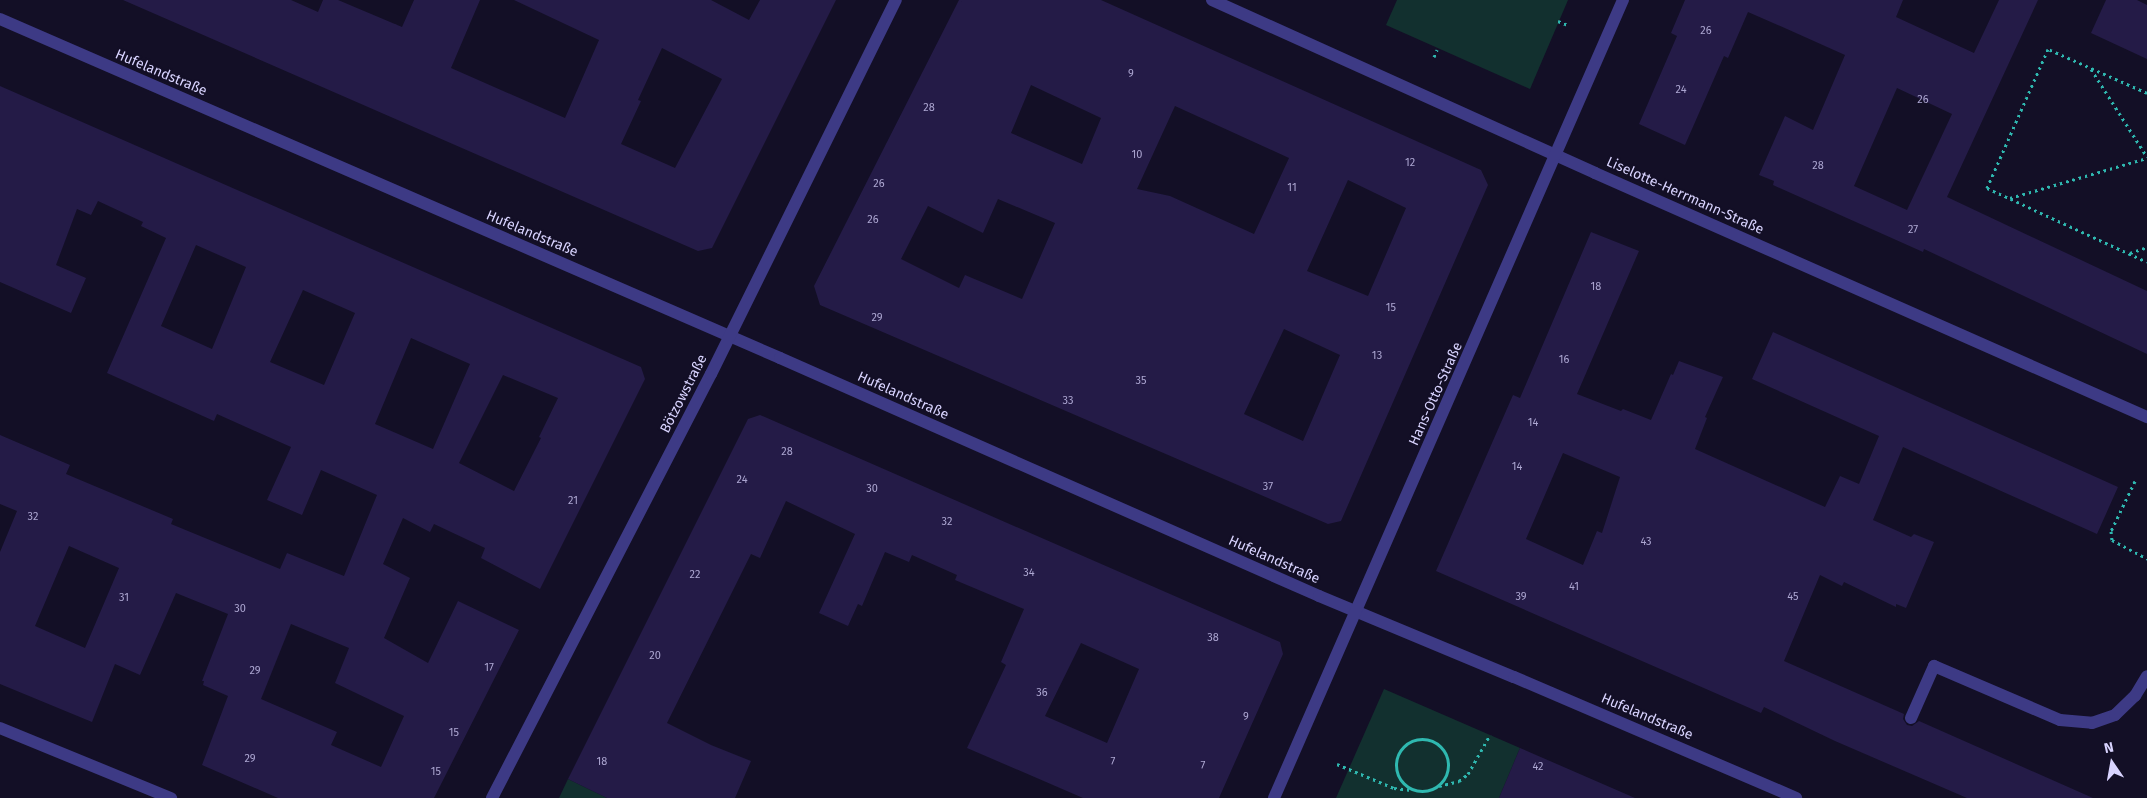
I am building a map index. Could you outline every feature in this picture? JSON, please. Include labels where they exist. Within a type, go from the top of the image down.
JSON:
[{"type":"street","name":"Bötzowstraße","points":[[492,798],[730,336],[896,0]]},
{"type":"street","name":"Liselotte-Herrmann-Straße","points":[[1212,0],[2147,418]]},
{"type":"street","name":"Hans-Otto-Straße","points":[[1274,798],[1623,0]]},
{"type":"street","name":"Hufelandstraße","points":[[0,19],[730,336],[1356,612],[1514,677],[1796,798]]},
{"type":"street","points":[[1911,718],[1934,666],[2060,720],[2092,723],[2115,715],[2134,696],[2147,676]]},
{"type":"street","points":[[0,728],[171,798]]},
{"type":"path","points":[[1558,21],[1568,25]]},
{"type":"path","points":[[2147,93],[2048,49],[1987,188],[2147,262]]},
{"type":"path","points":[[1434,57],[1437,50]]},
{"type":"path","points":[[2009,198],[2147,158],[2090,68]]},
{"type":"path","points":[[2129,254],[2147,247]]},
{"type":"path","points":[[2135,481],[2111,531],[2112,540],[2147,560]]},
{"type":"path","points":[[1337,764],[1394,788],[1422,791],[1459,781],[1468,774],[1490,735]]},
{"type":"path","points":[[1413,790],[1400,779],[1396,762],[1403,747],[1418,738],[1436,741],[1447,755],[1448,772],[1438,786]]},
{"type":"green space","points":[[1397,0],[1568,0],[1530,89],[1386,25]]},
{"type":"green space","points":[[1384,689],[1520,748],[1499,798],[1336,798]]},
{"type":"green space","points":[[568,779],[607,798],[559,798]]},
{"type":"building","points":[[123,0],[291,0],[318,12],[323,0],[338,0],[402,27],[414,0],[480,0],[451,68],[565,118],[599,40],[514,0],[711,0],[749,20],[760,0],[836,0],[712,248],[698,251]],"holes":[[[662,48],[722,79],[675,168],[621,144],[641,101],[638,100]]]},
{"type":"building","points":[[959,0],[1101,0],[1481,170],[1488,185],[1341,521],[1328,524],[820,305],[814,286]],"holes":[[[1031,85],[1101,118],[1082,164],[1011,133]],[[1175,106],[1289,158],[1254,234],[1170,196],[1137,189]],[[1348,180],[1406,208],[1368,296],[1307,271]],[[998,199],[1055,223],[1022,299],[965,275],[959,288],[901,259],[928,206],[983,233]],[[1284,329],[1340,355],[1303,441],[1244,414]]]},
{"type":"building","points":[[1685,0],[1903,0],[1896,17],[1974,53],[1999,0],[2038,0],[1947,197],[2147,291],[2147,354],[1924,249],[1923,252],[1773,185],[1774,181],[1759,175],[1785,116],[1813,130],[1845,55],[1748,12],[1728,58],[1724,56],[1685,145],[1639,124],[1677,36],[1671,33]],"holes":[[[1897,88],[1952,114],[1907,210],[1854,186]]]},
{"type":"building","points":[[2106,0],[2137,0],[2147,5],[2147,59],[2091,33]]},
{"type":"building","points":[[0,86],[641,367],[645,379],[540,589],[481,558],[485,548],[434,524],[430,532],[403,518],[383,564],[410,578],[384,638],[428,663],[458,601],[519,630],[434,798],[278,798],[202,765],[228,696],[203,685],[204,681],[202,681],[228,614],[176,593],[140,675],[115,664],[92,722],[0,684],[0,552],[17,511],[0,504],[0,435],[70,465],[66,474],[173,519],[171,524],[280,569],[287,553],[344,576],[377,495],[321,470],[302,515],[267,500],[291,447],[217,414],[214,421],[107,373],[166,238],[141,226],[143,222],[98,201],[91,215],[77,209],[56,265],[86,278],[71,313],[0,282]],"holes":[[[196,245],[246,267],[212,349],[161,326]],[[303,290],[355,313],[324,385],[270,362]],[[411,338],[470,364],[433,449],[375,424]],[[503,375],[558,398],[539,437],[541,438],[514,491],[459,463]],[[69,546],[119,568],[85,648],[35,626]],[[291,624],[349,648],[335,683],[404,716],[381,767],[331,745],[337,732],[261,699]]]},
{"type":"building","points":[[1591,232],[1639,251],[1577,394],[1651,420],[1671,374],[1673,375],[1679,361],[1723,377],[1705,417],[1707,418],[1695,449],[1825,507],[1840,476],[1859,484],[1879,436],[1752,379],[1773,332],[2118,487],[2097,534],[1903,447],[1873,520],[1911,537],[1914,534],[1934,542],[1906,608],[1896,604],[1896,607],[1844,582],[1842,586],[1820,575],[1784,661],[1904,714],[1903,719],[1907,725],[1912,726],[1919,721],[2093,798],[1967,798],[1835,741],[1764,707],[1761,713],[1436,571],[1513,395],[1520,398]],"holes":[[[1563,453],[1620,477],[1602,533],[1597,531],[1583,565],[1526,539]]]},
{"type":"building","points":[[760,415],[1280,642],[1283,654],[1219,798],[1083,798],[967,748],[1006,665],[1001,662],[1024,609],[955,580],[957,575],[912,555],[909,562],[885,552],[862,606],[858,604],[848,626],[819,613],[855,534],[786,501],[760,558],[751,554],[667,723],[711,745],[751,761],[735,798],[607,798],[568,779],[748,419]],"holes":[[[1081,643],[1139,669],[1107,743],[1045,716]]]},
{"type":"building","points":[[1520,748],[1635,798],[1499,798]]}]
